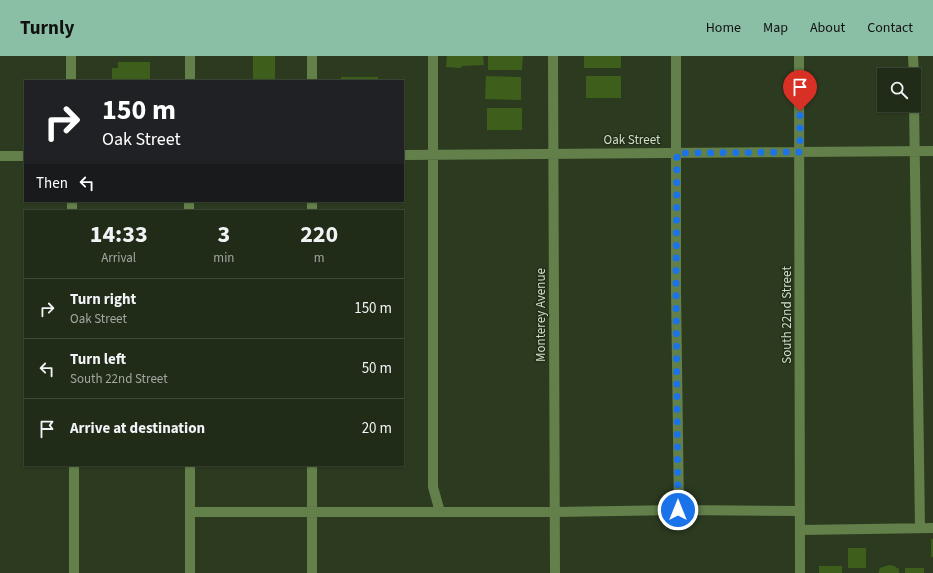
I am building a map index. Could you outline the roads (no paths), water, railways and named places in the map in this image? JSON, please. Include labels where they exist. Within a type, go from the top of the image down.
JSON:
[{"type":"street","points":[[71,56],[71,80]]},
{"type":"street","points":[[190,56],[190,80]]},
{"type":"street","points":[[312,56],[312,80]]},
{"type":"street","points":[[433,56],[433,487],[440,512]]},
{"type":"street","name":"Monterey Avenue","points":[[553,56],[555,573]]},
{"type":"street","points":[[676,56],[678,510]]},
{"type":"street","name":"South 22nd Street","points":[[799,56],[800,573]]},
{"type":"street","points":[[913,56],[914,68]]},
{"type":"street","points":[[914,112],[920,528]]},
{"type":"street","name":"Oak Street","points":[[404,155],[933,151]]},
{"type":"street","points":[[0,156],[24,156]]},
{"type":"street","points":[[74,466],[74,573]]},
{"type":"street","points":[[190,466],[190,573]]},
{"type":"street","points":[[312,466],[312,573]]},
{"type":"street","points":[[190,512],[800,511]]},
{"type":"street","points":[[800,530],[933,528]]}]
